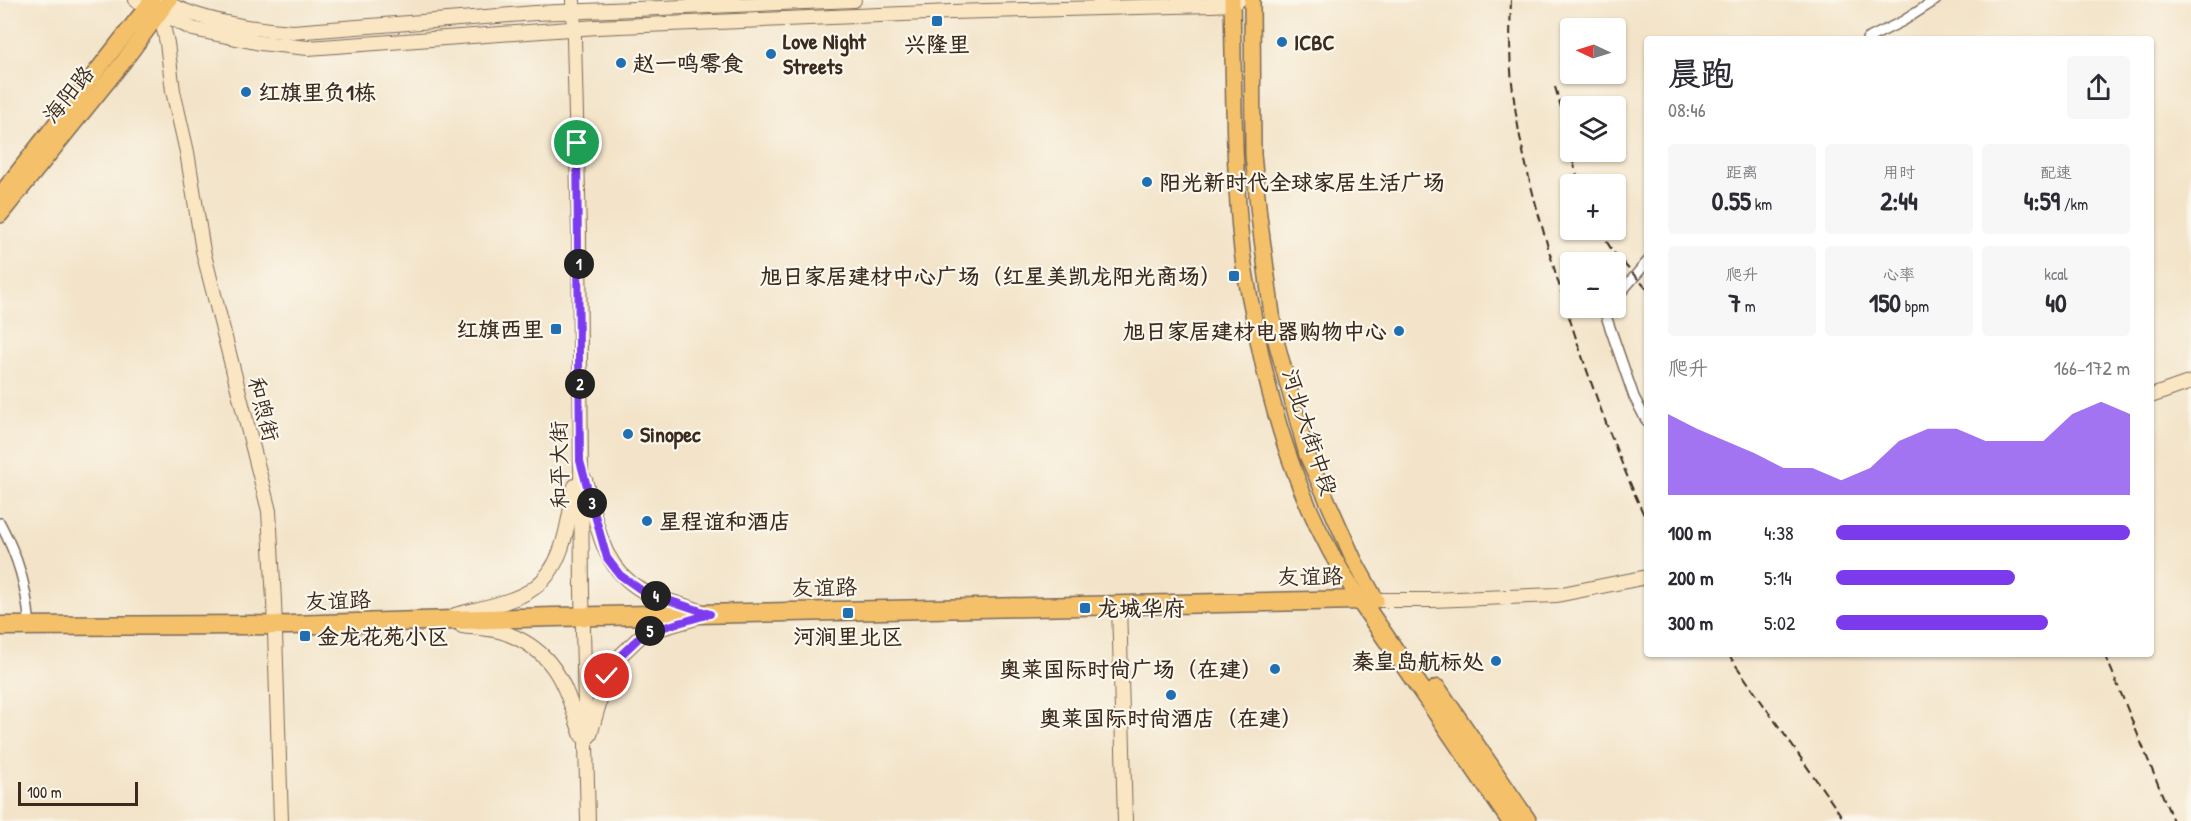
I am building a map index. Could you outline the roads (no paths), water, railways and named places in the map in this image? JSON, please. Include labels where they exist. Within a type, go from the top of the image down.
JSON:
[{"type":"highway","name":"友谊路","points":[[0,626],[274,625],[1368,600]]},
{"type":"highway","name":"河北大街中段","points":[[1368,600],[1511,821]]},
{"type":"highway","points":[[1368,600],[1527,821]]},
{"type":"main road","points":[[156,3],[260,30],[293,32],[493,16],[574,6],[854,0]]},
{"type":"main road","points":[[1252,0],[1253,154],[1275,337],[1307,455],[1354,560],[1368,600]]},
{"type":"main road","points":[[156,3],[192,29],[260,43],[308,48],[575,28],[1100,4],[1235,1]]},
{"type":"main road","name":"河北大街中段","points":[[1235,1],[1237,196],[1242,252],[1270,397],[1302,493],[1338,568],[1368,600]]},
{"type":"main road","name":"海阳路","points":[[0,195],[156,3]]},
{"type":"main road","name":"海阳路","points":[[0,215],[117,70],[156,3]]},
{"type":"main road","name":"和煦街","points":[[156,3],[167,43],[172,91],[187,153],[203,251],[269,511],[280,821]]},
{"type":"main road","name":"和平大街","points":[[574,6],[579,242],[580,461],[588,821]]},
{"type":"main road","points":[[2154,395],[2191,382]]},
{"type":"main road","points":[[580,461],[607,558],[620,575],[644,592],[710,614]]},
{"type":"main road","points":[[433,621],[504,602],[533,589],[543,580],[552,569],[563,543],[580,461]]},
{"type":"main road","name":"友谊路","points":[[1368,600],[1557,595],[1644,578]]},
{"type":"main road","points":[[1119,604],[1125,821]]},
{"type":"main road","points":[[586,749],[607,676],[622,654],[644,633],[710,614]]},
{"type":"main road","points":[[433,621],[506,633],[533,647],[546,657],[563,681],[586,749]]},
{"type":"street","points":[[1873,36],[1903,21],[1936,0]]},
{"type":"street","points":[[1626,286],[1644,265]]},
{"type":"street","points":[[1607,318],[1634,397],[1644,416]]},
{"type":"street","points":[[0,523],[15,551],[27,592],[30,626]]},
{"type":"railway","points":[[1511,0],[1512,80],[1520,138],[1531,185],[1557,278],[1587,371],[1609,432],[1644,515]]},
{"type":"railway","points":[[1555,87],[1560,104]]},
{"type":"railway","points":[[1573,162],[1576,174]]},
{"type":"railway","points":[[1606,240],[1614,253],[1644,286]]},
{"type":"railway","points":[[1730,657],[1845,821]]},
{"type":"railway","points":[[2106,657],[2173,821]]},
{"type":"place","name":"兴隆里","points":[[937,21]]},
{"type":"place","name":"ICBC","points":[[1282,42]]},
{"type":"place","name":"Love Night Streets","points":[[771,54]]},
{"type":"place","name":"赵一鸣零食","points":[[621,63]]},
{"type":"place","name":"红旗里负1栋","points":[[246,92]]},
{"type":"place","name":"阳光新时代全球家居生活广场","points":[[1147,182]]},
{"type":"place","name":"旭日家居建材中心广场（红星美凯龙阳光商场）","points":[[1234,276]]},
{"type":"place","name":"红旗西里","points":[[556,329]]},
{"type":"place","name":"旭日家居建材电器购物中心","points":[[1399,331]]},
{"type":"place","name":"Sinopec","points":[[628,434]]},
{"type":"place","name":"星程谊和酒店","points":[[647,521]]},
{"type":"place","name":"龙城华府","points":[[1085,608]]},
{"type":"place","name":"河涧里北区","points":[[848,613]]},
{"type":"place","name":"金龙花苑小区","points":[[305,636]]},
{"type":"place","name":"秦皇岛航标处","points":[[1496,661]]},
{"type":"place","name":"奥莱国际时尚广场（在建）","points":[[1275,669]]},
{"type":"place","name":"奥莱国际时尚酒店（在建）","points":[[1171,695]]}]
